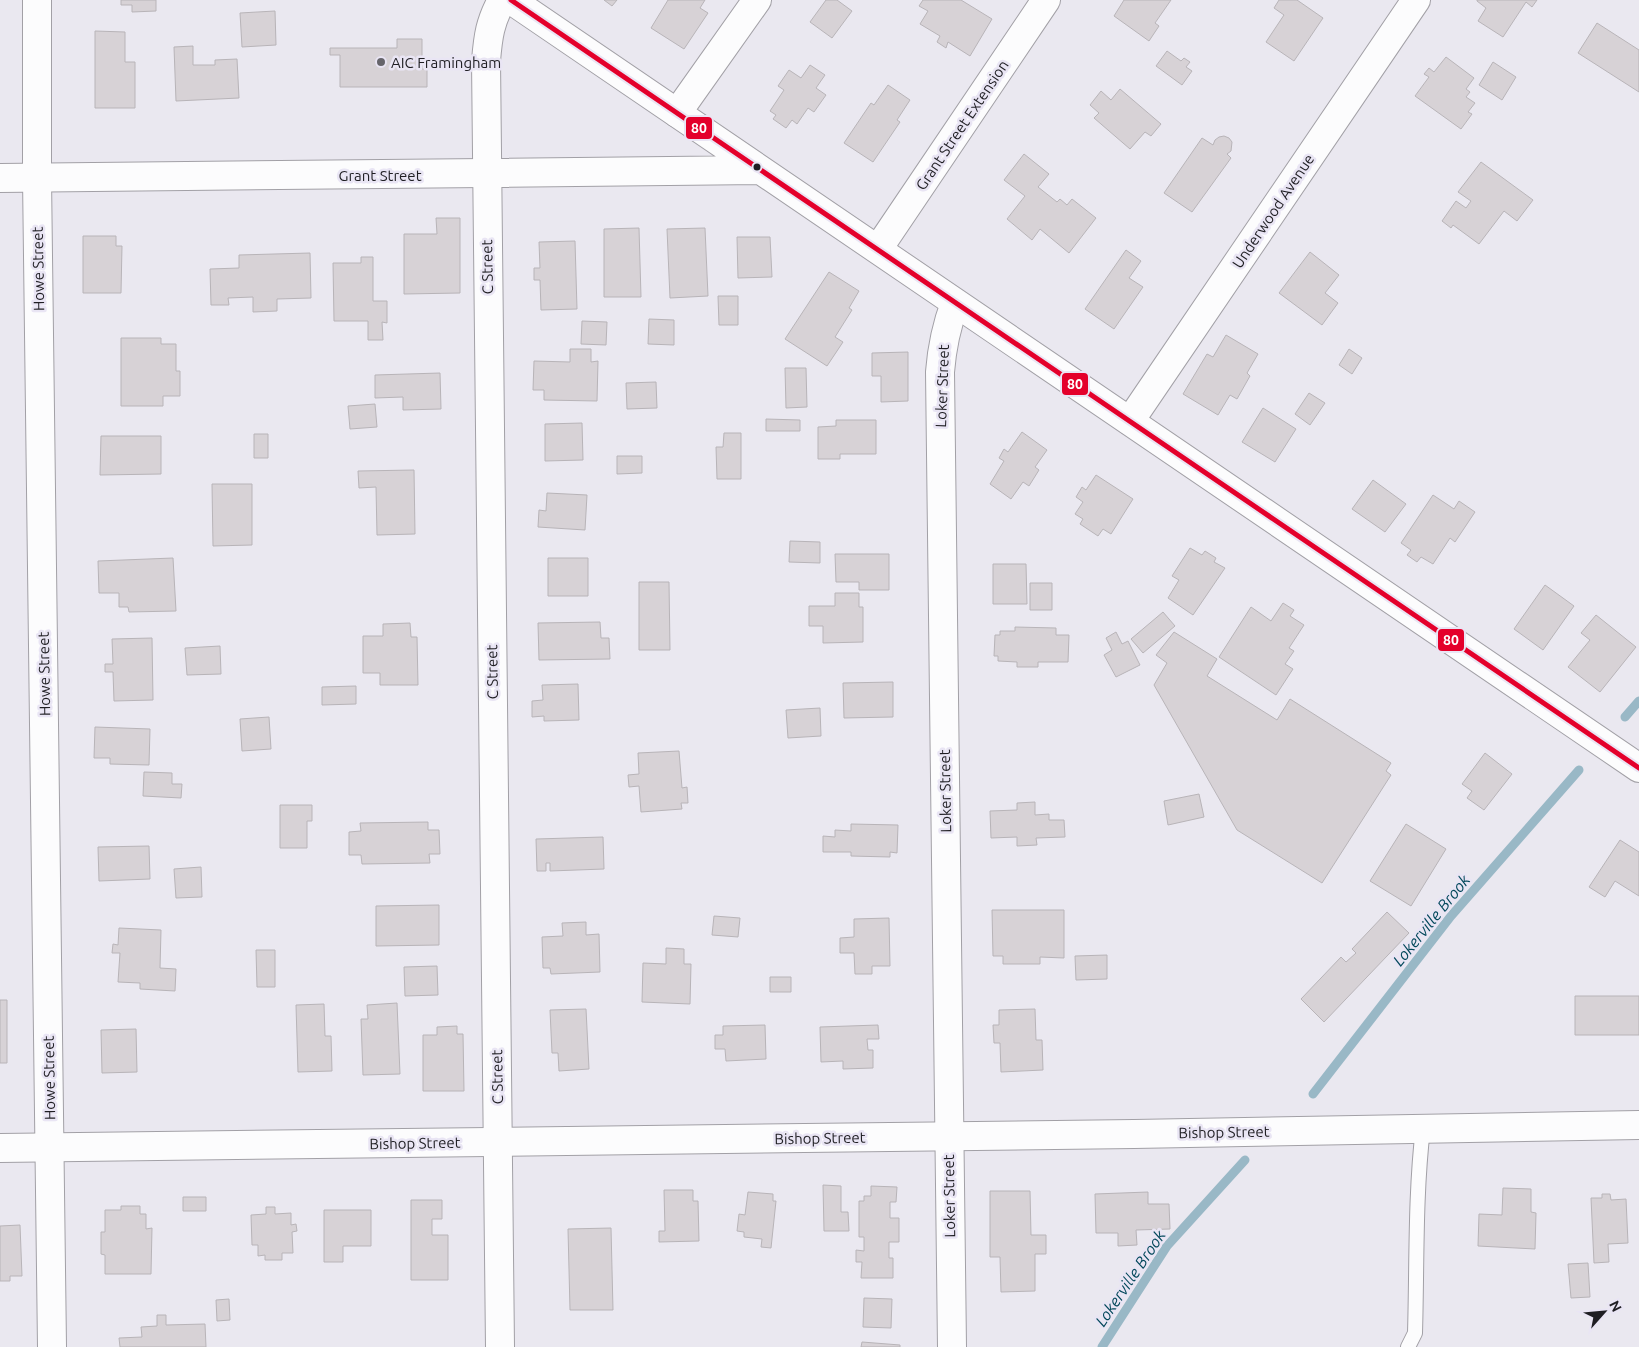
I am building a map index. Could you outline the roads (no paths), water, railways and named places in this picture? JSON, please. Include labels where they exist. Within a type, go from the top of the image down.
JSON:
[{"type":"street","name":"Howe Street","points":[[37,0],[37,178],[52,1347]]},
{"type":"street","name":"C Street","points":[[500,1347],[486,61],[488,38],[493,17],[502,0]]},
{"type":"street","points":[[511,0],[1639,768]]},
{"type":"street","points":[[677,113],[757,0]]},
{"type":"street","name":"Grant Street Extension","points":[[878,249],[1046,0]]},
{"type":"street","name":"Underwood Avenue","points":[[1130,421],[1416,0]]},
{"type":"street","name":"Grant Street","points":[[0,178],[760,170]]},
{"type":"street","name":"Loker Street","points":[[952,1347],[940,372],[946,325],[956,303]]},
{"type":"street","name":"Bishop Street","points":[[0,1148],[1639,1125]]},
{"type":"lane","points":[[1408,1347],[1415,1333],[1416,1231],[1423,1128]]},
{"type":"waterway","name":"Lokerville Brook","points":[[1625,717],[1639,701]]},
{"type":"waterway","name":"Lokerville Brook","points":[[1313,1094],[1451,916],[1579,770]]},
{"type":"waterway","name":"Lokerville Brook","points":[[1102,1347],[1167,1246],[1245,1160]]},
{"type":"place","name":"AIC Framingham","points":[[381,62]]}]
